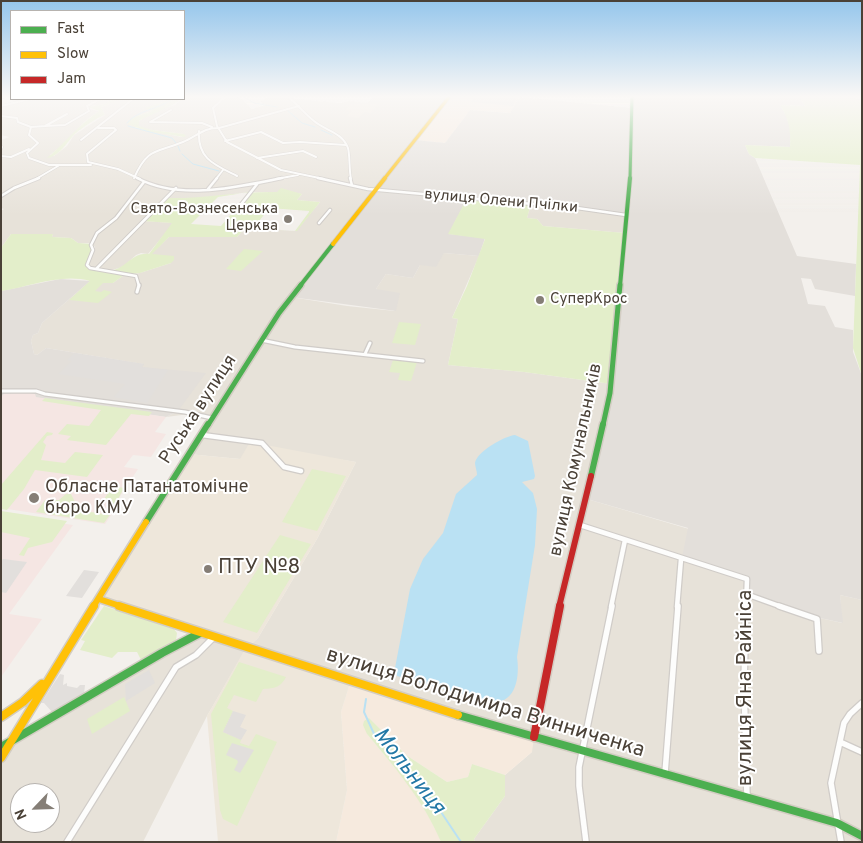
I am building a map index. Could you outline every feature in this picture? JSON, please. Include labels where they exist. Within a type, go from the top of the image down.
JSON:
[{"type":"main road","name":"Руська вулиця","points":[[1,758],[53,671],[261,340],[290,298],[418,136]]},
{"type":"main road","name":"вулиця Комунальників","points":[[534,737],[558,612],[610,393],[632,136]]},
{"type":"main road","name":"вулиця Володимира Винниченка","points":[[99,599],[213,638],[583,752],[837,823],[862,836]]},
{"type":"main road","points":[[1,746],[200,633]]},
{"type":"main road","points":[[1,717],[32,694],[53,671]]},
{"type":"street","points":[[1,156],[11,157],[31,148],[38,143],[31,136]]},
{"type":"street","points":[[81,140],[86,136]]},
{"type":"street","points":[[94,165],[88,162],[86,154],[108,136]]},
{"type":"street","points":[[134,178],[137,170],[155,151],[183,142],[191,136]]},
{"type":"street","points":[[198,136],[200,151],[206,159],[237,176]]},
{"type":"street","points":[[223,136],[225,141],[257,158],[281,170],[300,175]]},
{"type":"street","points":[[225,141],[244,136]]},
{"type":"street","points":[[270,136],[283,143],[300,142],[346,145]]},
{"type":"street","points":[[339,136],[348,150],[348,167],[352,185]]},
{"type":"street","points":[[31,148],[27,153],[29,158],[49,165],[94,165],[118,169],[144,182],[176,188],[208,188],[300,175]]},
{"type":"street","points":[[257,158],[298,151],[305,151],[316,157]]},
{"type":"street","points":[[1,196],[14,188],[40,178],[58,166]]},
{"type":"street","points":[[208,188],[224,170]]},
{"type":"street","name":"вулиця Олени Пчілки","points":[[300,175],[376,190],[577,208],[626,215]]},
{"type":"street","points":[[137,292],[139,286],[136,276],[96,269],[88,265],[93,250],[91,245],[93,238],[103,226],[116,218],[144,182]]},
{"type":"street","points":[[235,212],[259,182]]},
{"type":"street","points":[[96,269],[176,188]]},
{"type":"street","points":[[319,223],[330,210]]},
{"type":"street","points":[[261,340],[295,348],[424,361]]},
{"type":"street","points":[[365,354],[370,343]]},
{"type":"street","points":[[1,391],[36,391],[44,394],[114,402],[131,406],[171,409],[212,418]]},
{"type":"street","points":[[201,435],[262,443],[284,467],[301,471]]},
{"type":"street","points":[[580,525],[681,559],[664,775]]},
{"type":"street","points":[[586,842],[579,786],[579,767],[625,540]]},
{"type":"street","name":"вулиця Яна Райніса","points":[[681,559],[747,579],[744,683],[748,797]]},
{"type":"street","points":[[746,594],[817,619],[819,651]]},
{"type":"street","points":[[67,842],[176,667],[196,655],[213,638]]},
{"type":"street","points":[[842,842],[831,783],[844,724],[850,714],[862,703]]},
{"type":"street","points":[[840,742],[862,752]]},
{"type":"shaded area","points":[[6,136],[71,136],[50,155],[54,156],[67,146],[73,136],[417,136],[291,297],[395,311],[376,289],[386,274],[413,278],[420,265],[444,253],[479,256],[452,318],[458,319],[448,365],[524,372],[612,384],[587,499],[689,529],[748,578],[748,593],[820,618],[842,623],[840,595],[862,600],[862,842],[475,842],[474,839],[505,796],[505,775],[532,752],[246,649],[258,638],[317,539],[356,462],[312,455],[240,459],[188,454],[212,418],[197,413],[166,417],[178,411],[141,366],[143,364],[46,348],[37,355],[34,354],[31,341],[33,335],[38,333],[42,323],[90,281],[113,283],[124,275],[140,273],[171,263],[151,254],[169,237],[237,237],[245,228],[296,231],[320,202],[297,200],[302,194],[277,192],[250,192],[194,199],[165,198],[143,221],[173,223],[168,230],[148,254],[141,253],[136,255],[123,267],[108,271],[89,269],[89,262],[95,247],[90,243],[78,243],[71,238],[52,237],[53,234],[11,234],[1,248],[1,211],[4,209],[1,208],[1,140],[9,137]]},
{"type":"shaded area","points":[[418,136],[450,136],[445,143],[415,140]]},
{"type":"shaded area","points":[[450,136],[791,136],[790,147],[745,145],[749,154],[755,158],[797,256],[856,264],[855,296],[815,289],[811,279],[801,278],[808,304],[825,306],[835,327],[853,330],[853,352],[862,376],[862,600],[840,595],[843,623],[820,618],[748,593],[748,578],[682,558],[688,528],[587,499],[612,384],[627,215],[589,209],[467,199],[449,234],[485,238],[479,256],[444,253],[436,267],[420,265],[413,278],[386,274],[376,289],[400,293],[396,311],[291,297],[415,140],[445,143]]},
{"type":"shaded area","points":[[531,204],[589,209],[627,215],[625,233],[543,226],[537,219],[527,218]]},
{"type":"shaded area","points":[[60,279],[90,281],[42,323],[38,333],[33,335],[31,341],[34,354],[37,355],[46,348],[144,364],[142,367],[206,373],[178,411],[166,417],[4,394],[1,397],[1,291]]},
{"type":"shaded area","points":[[74,353],[144,364],[142,367],[168,370],[147,403],[117,398],[114,397],[125,384],[58,374],[72,361],[67,360]]},
{"type":"shaded area","points":[[25,392],[35,394],[36,397],[166,417],[155,432],[166,434],[151,457],[133,455],[124,467],[138,469],[119,498],[121,501],[105,524],[1,508],[1,397],[4,394]]},
{"type":"shaded area","points":[[250,442],[356,462],[317,539],[258,638],[246,649],[350,683],[341,712],[347,790],[336,842],[218,842],[207,716],[245,649],[99,599],[188,454],[240,459]]},
{"type":"shaded area","points":[[1,514],[73,525],[9,614],[42,619],[1,677]]},
{"type":"shaded area","points":[[3,559],[27,562],[6,593],[1,592],[1,562]]},
{"type":"shaded area","points":[[84,570],[99,572],[82,598],[66,596]]},
{"type":"shaded area","points":[[200,634],[246,649],[207,716],[143,842],[1,842],[1,747]]},
{"type":"shaded area","points":[[149,670],[155,683],[126,701],[125,684]]},
{"type":"shaded area","points":[[60,674],[64,675],[63,685],[67,683],[67,686],[77,688],[80,685],[85,685],[84,694],[52,712],[44,703],[41,703]]},
{"type":"shaded area","points":[[350,683],[534,738],[532,752],[505,775],[472,764],[468,777],[447,782],[406,755],[369,718],[367,734],[413,790],[435,827],[441,842],[336,842],[347,790],[341,712]]},
{"type":"shaded area","points":[[233,711],[246,715],[240,727],[247,730],[241,740],[223,732]]},
{"type":"shaded area","points":[[232,743],[254,750],[240,773],[234,770],[238,762],[237,760],[226,755]]},
{"type":"green space","points":[[70,136],[73,136],[58,153],[47,158]]},
{"type":"green space","points":[[790,136],[862,136],[862,376],[853,348],[860,165],[755,158],[749,154],[745,145],[790,147]]},
{"type":"green space","points":[[281,188],[302,194],[297,200],[320,202],[297,231],[295,231],[309,211],[269,208],[254,228],[288,230],[245,228],[237,237],[169,237],[152,254],[174,256],[174,260],[171,263],[140,273],[124,275],[113,283],[103,283],[95,291],[101,292],[104,290],[112,292],[98,303],[69,300],[90,281],[79,279],[57,280],[1,291],[1,248],[11,234],[53,234],[52,237],[71,238],[78,243],[93,244],[94,251],[88,266],[109,271],[117,269],[141,254],[149,254],[172,223],[142,221],[165,198],[243,193],[218,197],[191,224],[221,226],[249,193],[277,192]]},
{"type":"green space","name":"СуперКрос","points":[[467,198],[531,204],[527,218],[537,219],[543,226],[625,233],[612,384],[524,372],[448,365],[458,319],[452,318],[467,286],[485,239],[448,234]]},
{"type":"green space","points":[[244,249],[263,251],[241,271],[226,269]]},
{"type":"green space","points":[[399,322],[421,324],[415,345],[392,343]]},
{"type":"green space","points":[[393,360],[417,362],[411,381],[398,380],[400,373],[389,372]]},
{"type":"green space","points":[[45,398],[152,412],[149,416],[131,414],[106,445],[67,440],[71,436],[58,434],[67,424],[89,426],[101,410],[42,401]]},
{"type":"green space","points":[[47,432],[53,433],[47,436],[43,442],[46,445],[41,460],[65,463],[75,452],[103,455],[87,477],[35,470],[24,489],[7,510],[1,509],[1,485]]},
{"type":"green space","points":[[312,469],[346,476],[317,531],[282,522]]},
{"type":"green space","points":[[113,486],[124,488],[118,499],[120,501],[104,523],[36,512],[45,500],[59,500],[66,494],[71,494],[79,510],[103,514],[112,501],[104,499]]},
{"type":"green space","points":[[1,511],[67,521],[52,542],[28,548],[24,556],[19,555],[30,538],[1,532]]},
{"type":"green space","points":[[280,535],[311,544],[257,633],[223,622]]},
{"type":"green space","points":[[104,606],[174,629],[177,633],[176,640],[141,660],[137,652],[118,652],[112,658],[80,650],[85,641],[81,640]]},
{"type":"green space","points":[[239,662],[286,677],[277,687],[263,689],[256,702],[234,695],[227,708],[233,711],[223,732],[241,740],[240,743],[249,746],[256,734],[277,742],[237,826],[223,819],[220,810],[211,714]]},
{"type":"green space","points":[[124,697],[130,711],[92,734],[87,719]]},
{"type":"green space","points":[[369,718],[406,755],[447,782],[468,777],[472,764],[505,775],[505,796],[474,839],[475,842],[441,842],[417,799],[367,734],[363,725],[364,721]]},
{"type":"water","points":[[515,435],[528,441],[535,476],[534,479],[522,482],[533,493],[537,509],[535,545],[517,657],[517,681],[514,688],[506,699],[499,702],[490,702],[397,676],[395,668],[410,589],[423,559],[443,533],[456,494],[477,475],[475,463],[477,458],[492,445]]},
{"type":"waterway","points":[[166,136],[172,138],[176,143]]},
{"type":"waterway","points":[[178,146],[180,151]]},
{"type":"waterway","points":[[182,154],[193,164],[219,171]]},
{"type":"waterway","name":"Мольниця","points":[[366,699],[364,712],[375,736],[402,762],[439,809],[461,842]]},
{"type":"traffic: fast","points":[[591,476],[610,393],[631,171],[631,136]]},
{"type":"traffic: fast","points":[[146,522],[279,313],[333,244]]},
{"type":"traffic: fast","points":[[1,747],[162,653],[200,633]]},
{"type":"traffic: fast","points":[[458,715],[837,823],[862,836]]},
{"type":"traffic: slow","points":[[333,244],[418,136]]},
{"type":"traffic: slow","points":[[1,758],[146,522]]},
{"type":"traffic: slow","points":[[99,599],[458,715]]},
{"type":"traffic: slow","points":[[1,717],[23,702],[42,684]]},
{"type":"traffic: jam","points":[[534,737],[558,612],[591,476]]},
{"type":"place","name":"Свято-Вознесенська Церква","points":[[288,219]]},
{"type":"place","name":"СуперКрос","points":[[540,300]]},
{"type":"place","name":"Обласне Патанатомічне бюро КМУ","points":[[34,498]]},
{"type":"place","name":"ПТУ №8","points":[[208,569]]}]
